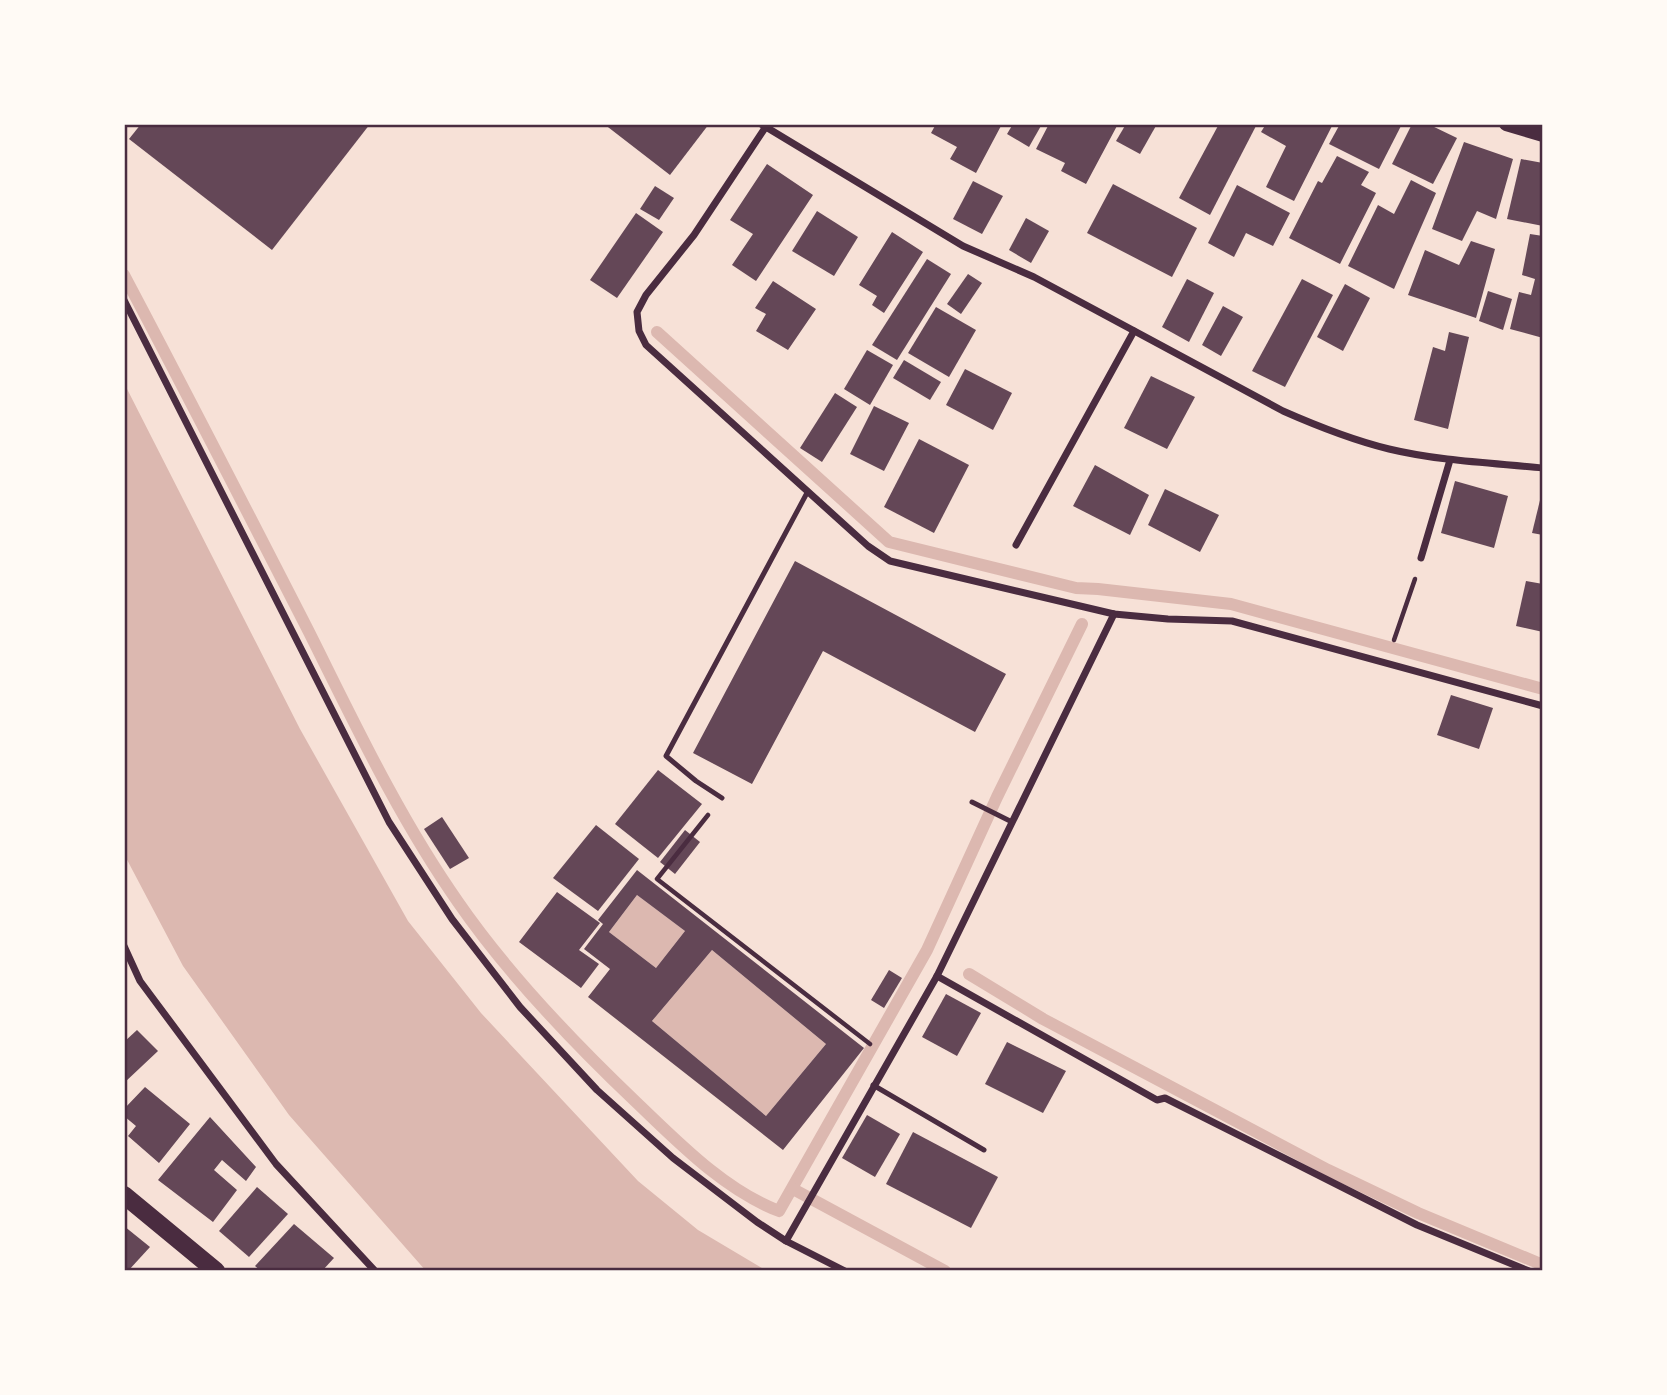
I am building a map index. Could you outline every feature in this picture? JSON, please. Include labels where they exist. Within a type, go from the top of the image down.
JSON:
[{"type":"main road","points":[[1507,124],[1543,135]]},
{"type":"main road","points":[[124,1195],[216,1271]]},
{"type":"street","points":[[1543,468],[1450,460],[1389,449],[1320,427],[1283,411],[1034,277],[963,246],[763,126],[694,235],[646,295],[637,312],[639,331],[646,345],[868,546],[890,561],[1114,614],[1232,621],[1543,706]]},
{"type":"street","points":[[124,300],[389,822],[452,919],[520,1007],[597,1090],[673,1158],[757,1222],[786,1241],[845,1271]]},
{"type":"street","points":[[1016,545],[1134,331]]},
{"type":"street","points":[[1421,558],[1450,460]]},
{"type":"street","points":[[786,1241],[937,976],[1114,614]]},
{"type":"street","points":[[124,946],[140,981],[276,1164],[375,1271]]},
{"type":"street","points":[[937,976],[1157,1100],[1165,1098],[1417,1224],[1529,1271]]},
{"type":"lane","points":[[722,797],[696,781],[666,756],[808,491]]},
{"type":"lane","points":[[971,802],[1012,822]]},
{"type":"lane","points":[[873,1085],[984,1150]]},
{"type":"path","points":[[1394,641],[1421,558]]},
{"type":"path","points":[[722,797],[657,879],[869,1043]]},
{"type":"shaded area","points":[[124,383],[300,729],[408,921],[481,1013],[638,1181],[698,1230],[767,1271],[426,1271],[289,1115],[183,966],[124,854]]},
{"type":"shaded area","points":[[637,895],[685,931],[656,968],[609,932]]},
{"type":"shaded area","points":[[712,950],[826,1044],[766,1116],[652,1021]]},
{"type":"building","points":[[141,124],[370,124],[272,250],[129,139]]},
{"type":"building","points":[[604,124],[709,124],[670,175]]},
{"type":"building","points":[[936,124],[1002,124],[976,173],[950,159],[957,147],[931,133]]},
{"type":"building","points":[[1013,124],[1042,124],[1029,147],[1007,134]]},
{"type":"building","points":[[1049,124],[1118,124],[1086,184],[1061,171],[1065,163],[1036,149]]},
{"type":"building","points":[[1126,124],[1157,124],[1140,154],[1116,141]]},
{"type":"building","points":[[1219,124],[1257,124],[1210,215],[1179,198]]},
{"type":"building","points":[[1266,124],[1333,124],[1294,201],[1266,187],[1286,146],[1261,132]]},
{"type":"building","points":[[1340,124],[1402,124],[1379,169],[1329,144]]},
{"type":"building","points":[[1412,124],[1428,124],[1457,138],[1433,184],[1392,164]]},
{"type":"building","points":[[1464,142],[1513,159],[1496,219],[1477,211],[1462,241],[1432,229]]},
{"type":"building","points":[[1337,156],[1369,172],[1361,185],[1376,193],[1340,264],[1289,238],[1318,181],[1322,183]]},
{"type":"building","points":[[1521,159],[1543,163],[1543,226],[1507,219]]},
{"type":"building","points":[[767,164],[813,195],[756,281],[732,265],[753,234],[730,220]]},
{"type":"building","points":[[1411,180],[1436,193],[1394,289],[1348,266],[1378,205],[1394,214]]},
{"type":"building","points":[[973,181],[1003,196],[982,234],[953,219]]},
{"type":"building","points":[[1113,184],[1197,228],[1172,277],[1087,233]]},
{"type":"building","points":[[1237,185],[1290,213],[1273,246],[1246,233],[1234,257],[1208,243]]},
{"type":"building","points":[[655,186],[674,198],[659,220],[640,209]]},
{"type":"building","points":[[817,211],[858,237],[834,276],[792,251]]},
{"type":"building","points":[[636,213],[663,232],[617,298],[590,280]]},
{"type":"building","points":[[1026,218],[1049,231],[1031,263],[1009,250]]},
{"type":"building","points":[[892,232],[923,252],[884,313],[872,305],[877,296],[859,285]]},
{"type":"building","points":[[1530,234],[1543,236],[1543,338],[1510,329],[1519,292],[1531,295],[1535,279],[1522,275]]},
{"type":"building","points":[[1471,241],[1495,249],[1476,318],[1408,295],[1425,250],[1459,265]]},
{"type":"building","points":[[927,259],[951,274],[897,360],[872,345]]},
{"type":"building","points":[[968,274],[982,283],[961,314],[947,304]]},
{"type":"building","points":[[1187,279],[1214,293],[1189,342],[1162,327]]},
{"type":"building","points":[[1302,279],[1333,295],[1285,387],[1252,371]]},
{"type":"building","points":[[773,281],[816,309],[788,350],[756,331],[766,314],[755,308]]},
{"type":"building","points":[[1345,284],[1370,298],[1343,351],[1317,337]]},
{"type":"building","points":[[1488,291],[1512,299],[1503,330],[1479,321]]},
{"type":"building","points":[[1223,306],[1243,317],[1221,356],[1202,345]]},
{"type":"building","points":[[936,307],[976,330],[949,377],[908,353]]},
{"type":"building","points":[[1449,332],[1469,337],[1448,429],[1414,420],[1433,347],[1445,351]]},
{"type":"building","points":[[867,350],[893,365],[870,405],[844,389]]},
{"type":"building","points":[[904,360],[941,382],[930,400],[893,378]]},
{"type":"building","points":[[965,369],[1012,393],[993,430],[946,405]]},
{"type":"building","points":[[1151,376],[1195,397],[1167,449],[1124,428]]},
{"type":"building","points":[[835,393],[857,407],[822,462],[800,448]]},
{"type":"building","points":[[874,406],[909,423],[884,471],[850,454]]},
{"type":"building","points":[[919,439],[969,465],[934,533],[884,507]]},
{"type":"building","points":[[1095,465],[1149,495],[1130,535],[1073,506]]},
{"type":"building","points":[[1455,481],[1508,496],[1494,548],[1441,533]]},
{"type":"building","points":[[1165,489],[1219,515],[1200,552],[1148,525]]},
{"type":"building","points":[[1543,493],[1543,535],[1532,533]]},
{"type":"building","points":[[795,561],[1006,674],[975,732],[823,651],[752,784],[693,753]]},
{"type":"building","points":[[1526,581],[1543,584],[1543,632],[1516,626]]},
{"type":"building","points":[[1451,695],[1493,708],[1479,749],[1437,735]]},
{"type":"building","points":[[658,770],[702,804],[658,858],[615,824]]},
{"type":"building","points":[[442,817],[469,858],[450,869],[424,829]]},
{"type":"building","points":[[596,825],[639,859],[598,911],[553,878]]},
{"type":"building","points":[[685,830],[700,842],[675,874],[660,862]]},
{"type":"building","points":[[637,870],[864,1048],[783,1150],[588,997],[610,969],[584,949],[603,924],[598,920]],"holes":[[[637,895],[685,931],[656,968],[609,932]],[[712,950],[826,1044],[766,1116],[652,1021]]]},
{"type":"building","points":[[557,892],[600,923],[579,950],[599,964],[581,988],[519,942]]},
{"type":"building","points":[[889,970],[902,978],[884,1008],[871,1000]]},
{"type":"building","points":[[946,994],[981,1013],[957,1056],[922,1037]]},
{"type":"building","points":[[137,1030],[158,1051],[124,1083],[124,1042]]},
{"type":"building","points":[[1007,1042],[1066,1071],[1043,1113],[985,1084]]},
{"type":"building","points":[[145,1087],[190,1124],[159,1163],[128,1136],[136,1126],[124,1116],[124,1109]]},
{"type":"building","points":[[867,1115],[900,1134],[875,1177],[842,1158]]},
{"type":"building","points":[[210,1117],[256,1167],[246,1181],[222,1160],[214,1170],[237,1190],[213,1222],[158,1180]]},
{"type":"building","points":[[913,1132],[998,1177],[971,1228],[886,1184]]},
{"type":"building","points":[[257,1187],[288,1214],[249,1257],[219,1231]]},
{"type":"building","points":[[294,1224],[334,1258],[322,1271],[261,1271],[255,1266]]},
{"type":"building","points":[[124,1226],[150,1247],[128,1271],[124,1271]]},
{"type":"waterway","points":[[124,275],[379,770],[416,837],[458,902],[477,929],[542,1006],[636,1102],[685,1149],[721,1178],[739,1191],[779,1211],[927,950],[997,797],[1082,624]]},
{"type":"waterway","points":[[657,332],[889,542],[1076,588],[1231,604],[1543,689]]},
{"type":"waterway","points":[[969,974],[1043,1019],[1328,1170],[1418,1213],[1543,1265]]},
{"type":"waterway","points":[[793,1189],[945,1271]]}]
